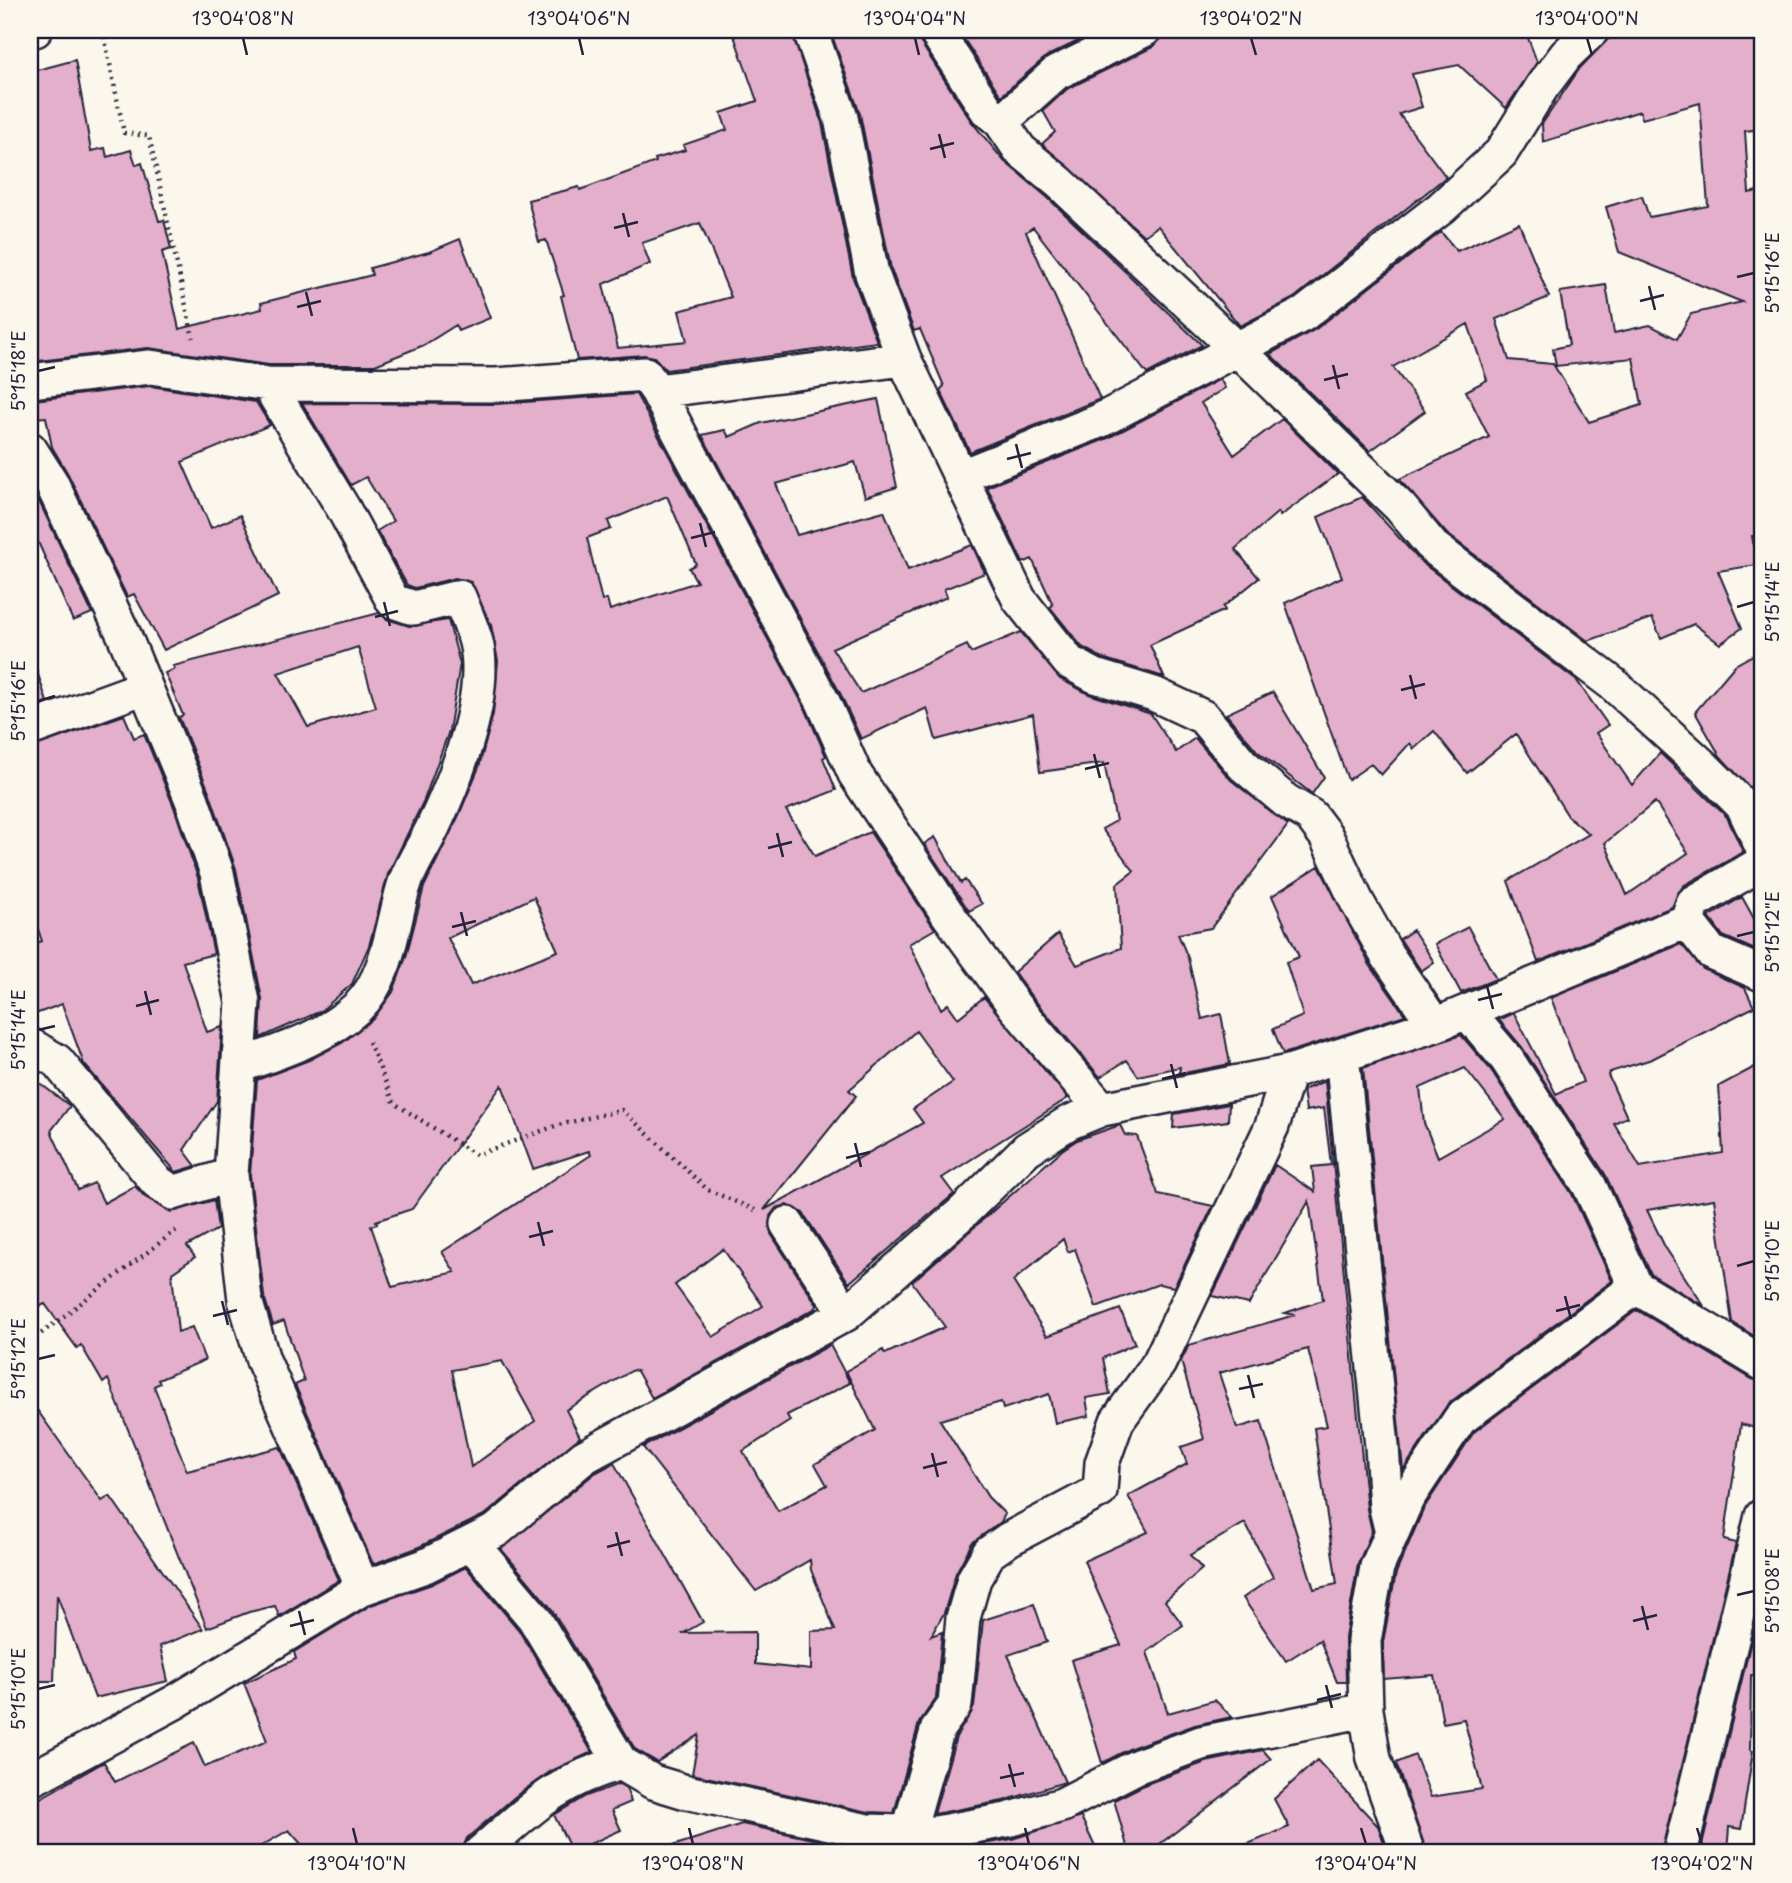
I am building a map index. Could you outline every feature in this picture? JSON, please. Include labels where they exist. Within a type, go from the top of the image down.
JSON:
[{"type":"street","points":[[30,30],[35,30]]},
{"type":"street","points":[[810,30],[841,118],[872,274],[904,359],[1019,599],[1069,662],[1095,676],[1154,694],[1203,717],[1243,765],[1286,801],[1311,816],[1326,836],[1357,902],[1387,955],[1434,1025]]},
{"type":"street","points":[[935,30],[987,110],[1001,122],[1020,150],[1060,183],[1237,349],[1400,507],[1433,547],[1613,684],[1703,766],[1743,806],[1762,847]]},
{"type":"street","points":[[1001,122],[1056,73],[1144,30]]},
{"type":"street","points":[[962,476],[1099,421],[1304,314],[1441,208],[1501,152],[1542,87],[1566,55],[1592,30]]},
{"type":"street","points":[[657,391],[904,359]]},
{"type":"street","points":[[30,381],[149,367],[268,384],[496,385],[645,374],[657,391],[823,702],[855,774],[947,913],[1016,1008],[1102,1109]]},
{"type":"street","points":[[239,1066],[309,1041],[359,1006],[376,978],[393,935],[403,886],[434,826],[455,773],[475,705],[479,671],[476,643],[459,597],[414,608],[393,601],[343,508],[268,384]]},
{"type":"street","points":[[30,449],[51,482],[124,635],[192,800],[217,873],[243,1002],[231,1175],[245,1300],[263,1360],[363,1588]]},
{"type":"street","points":[[30,729],[145,687]]},
{"type":"street","points":[[30,1780],[174,1702],[363,1588],[425,1566],[497,1530],[584,1457],[846,1314],[962,1213],[1027,1149],[1068,1123],[1102,1109],[1289,1072],[1434,1025],[1687,921],[1693,903],[1762,863]]},
{"type":"street","points":[[1687,921],[1711,952],[1762,974]]},
{"type":"street","points":[[1467,1012],[1506,1058],[1589,1185],[1636,1287],[1762,1363]]},
{"type":"street","points":[[30,1045],[57,1061],[156,1181],[173,1193],[231,1175]]},
{"type":"street","points":[[1342,1055],[1386,1508],[1392,1533]]},
{"type":"street","points":[[909,1830],[938,1728],[955,1705],[963,1618],[974,1579],[989,1553],[1100,1490],[1102,1463],[1117,1421],[1159,1363],[1272,1126],[1289,1072]]},
{"type":"street","points":[[787,1224],[846,1314]]},
{"type":"street","points":[[1408,1853],[1374,1759],[1366,1710],[1364,1641],[1377,1567],[1407,1499],[1460,1419],[1636,1287]]},
{"type":"street","points":[[1680,1853],[1751,1610],[1762,1516]]},
{"type":"street","points":[[471,1543],[534,1618],[621,1763],[653,1782],[867,1842],[909,1830],[936,1833],[959,1829],[1062,1805],[1138,1766],[1202,1743],[1366,1710]]},
{"type":"street","points":[[480,1853],[543,1798],[585,1773],[621,1763]]},
{"type":"path","points":[[103,30],[124,133],[149,136],[201,373]]},
{"type":"path","points":[[346,1015],[368,1038],[394,1102],[476,1155],[558,1125],[622,1110],[708,1191],[787,1224]]},
{"type":"path","points":[[30,1342],[188,1221],[173,1193]]},
{"type":"building","points":[[732,30],[791,30],[822,123],[853,278],[877,342],[666,370],[654,357],[644,355],[577,360],[561,296],[564,295],[546,240],[539,242],[528,200],[579,187],[580,190],[656,162],[655,159],[685,150],[683,145],[727,130],[721,113],[757,101]],"holes":[[[700,223],[731,297],[679,311],[687,341],[618,348],[603,284],[650,264],[642,243]]]},
{"type":"building","points":[[830,30],[916,30],[919,40],[971,121],[1004,161],[1047,197],[1202,345],[1147,374],[1033,227],[1026,232],[1100,399],[970,452],[940,390],[944,386],[920,329],[914,331],[891,269],[860,114]]},
{"type":"building","points":[[958,30],[1101,30],[1047,56],[1001,96]]},
{"type":"building","points":[[1163,30],[1525,30],[1537,62],[1506,108],[1459,65],[1412,74],[1422,107],[1399,114],[1446,177],[1294,298],[1240,326],[1158,226],[1144,236],[1042,144],[1055,132],[1043,111],[1067,89],[1153,47],[1160,40]]},
{"type":"building","points":[[1637,30],[1762,30],[1762,129],[1745,131],[1749,193],[1762,190],[1762,536],[1752,536],[1757,565],[1718,571],[1742,628],[1720,644],[1694,624],[1661,638],[1652,618],[1588,641],[1446,533],[1399,479],[1489,437],[1466,391],[1487,380],[1468,324],[1393,367],[1425,411],[1370,451],[1270,354],[1316,329],[1441,232],[1457,251],[1519,223],[1549,297],[1496,319],[1509,360],[1553,364],[1589,422],[1642,405],[1633,358],[1556,366],[1553,349],[1569,345],[1560,292],[1606,285],[1614,333],[1650,325],[1677,339],[1691,314],[1742,302],[1619,252],[1606,207],[1642,196],[1649,217],[1708,206],[1700,103],[1642,119],[1640,111],[1543,142],[1542,124],[1580,68],[1608,39]]},
{"type":"building","points":[[75,60],[91,151],[105,148],[107,157],[131,150],[136,165],[142,163],[159,221],[164,220],[171,249],[162,252],[179,329],[262,309],[261,303],[372,275],[370,268],[429,252],[460,239],[490,318],[458,331],[456,325],[424,345],[375,365],[269,365],[148,348],[30,362],[30,72]]},
{"type":"building","points":[[1220,379],[1225,388],[1201,403],[1234,455],[1282,419],[1338,474],[1280,516],[1278,512],[1235,549],[1259,578],[1223,607],[1225,610],[1150,645],[1164,677],[1102,658],[1082,647],[1050,607],[1053,605],[1032,559],[1023,563],[987,487],[1108,438]]},
{"type":"building","points":[[150,386],[256,402],[270,425],[182,462],[211,528],[240,515],[278,596],[164,650],[134,594],[127,597],[68,474],[52,447],[46,417],[35,418],[34,400]]},
{"type":"building","points":[[636,394],[806,710],[826,756],[823,758],[836,790],[786,810],[815,856],[870,832],[935,929],[909,944],[941,1009],[948,1004],[958,1018],[984,997],[1068,1098],[942,1178],[954,1194],[849,1283],[803,1213],[787,1205],[776,1208],[770,1216],[771,1234],[817,1305],[816,1308],[652,1398],[637,1371],[633,1370],[566,1410],[580,1437],[486,1514],[417,1548],[373,1564],[295,1385],[304,1381],[284,1321],[273,1325],[264,1296],[250,1175],[257,1080],[309,1060],[342,1043],[373,1019],[393,992],[406,957],[424,887],[479,767],[493,714],[498,661],[491,625],[471,582],[455,578],[415,588],[407,585],[377,531],[393,521],[366,477],[351,485],[302,403],[496,404]],"holes":[[[667,496],[696,564],[689,568],[697,582],[610,610],[607,599],[602,601],[587,538],[611,529],[608,521]],[[534,897],[558,951],[471,985],[448,938]],[[916,1031],[953,1082],[913,1109],[923,1123],[764,1210],[856,1096],[849,1090]],[[502,1085],[533,1169],[589,1151],[591,1155],[442,1252],[455,1272],[392,1287],[371,1226],[377,1224],[376,1221],[412,1209]],[[723,1249],[763,1306],[713,1337],[675,1285]],[[502,1361],[535,1421],[471,1467],[452,1370]]]},
{"type":"building","points":[[878,399],[897,487],[865,497],[855,462],[776,484],[797,535],[884,511],[908,570],[972,545],[985,573],[944,589],[947,597],[832,648],[861,693],[967,645],[971,653],[1021,632],[1060,679],[1089,694],[1151,714],[1176,752],[1195,738],[1231,780],[1288,825],[1211,928],[1178,934],[1188,958],[1202,1019],[1221,1014],[1230,1064],[1179,1074],[1180,1067],[1138,1076],[1127,1060],[1100,1077],[1031,996],[1014,972],[1058,934],[1077,965],[1121,948],[1117,884],[1134,871],[1102,829],[1116,821],[1104,763],[1040,772],[1033,714],[936,740],[927,708],[861,739],[840,693],[702,435],[725,430],[729,437],[761,423]]},
{"type":"building","points":[[1362,497],[1421,562],[1577,681],[1608,725],[1596,733],[1632,785],[1660,753],[1727,817],[1743,852],[1683,886],[1672,907],[1538,962],[1508,881],[1589,834],[1568,816],[1516,734],[1467,773],[1434,731],[1414,749],[1410,743],[1381,775],[1371,764],[1348,780],[1285,603],[1342,577],[1318,517]],"holes":[[[1655,802],[1688,853],[1627,895],[1605,843]]]},
{"type":"building","points":[[38,499],[92,613],[73,621],[30,524],[30,503]]},
{"type":"building","points":[[379,613],[387,619],[409,626],[448,620],[460,664],[449,731],[424,800],[388,874],[369,946],[352,984],[321,1011],[260,1038],[262,999],[236,869],[179,717],[183,715],[165,673],[175,669],[173,666]],"holes":[[[358,647],[376,707],[308,727],[278,673]]]},
{"type":"building","points":[[1762,650],[1762,802],[1720,756],[1695,712],[1735,665]]},
{"type":"building","points":[[35,665],[47,702],[30,709],[30,666]]},
{"type":"building","points":[[1273,692],[1324,777],[1312,794],[1257,751],[1226,714]]},
{"type":"building","points":[[124,715],[134,738],[144,734],[174,807],[198,878],[214,954],[183,962],[207,1032],[222,1027],[217,1101],[184,1150],[196,1166],[176,1172],[84,1064],[62,1004],[30,1016],[30,945],[42,941],[30,906],[30,748]]},
{"type":"building","points":[[935,837],[961,883],[965,880],[982,904],[969,911],[924,844]]},
{"type":"building","points":[[1319,866],[1370,965],[1405,1015],[1283,1054],[1273,1029],[1303,1016],[1286,962],[1299,957],[1272,896]]},
{"type":"building","points":[[1742,897],[1757,924],[1762,926],[1762,953],[1723,936],[1709,917]]},
{"type":"building","points":[[1468,927],[1496,979],[1461,993],[1435,944]]},
{"type":"building","points":[[1413,930],[1434,962],[1421,971],[1400,939]]},
{"type":"building","points":[[1681,944],[1703,969],[1745,988],[1754,1007],[1652,1059],[1610,1072],[1608,1075],[1627,1117],[1614,1123],[1640,1167],[1723,1153],[1719,1086],[1762,1063],[1762,1113],[1754,1113],[1762,1186],[1762,1341],[1732,1322],[1714,1199],[1647,1210],[1665,1247],[1704,1306],[1651,1274],[1605,1174],[1522,1047],[1499,1020],[1514,1013],[1556,1094],[1583,1082],[1551,998]]},
{"type":"building","points":[[1461,1035],[1491,1070],[1572,1194],[1612,1281],[1448,1404],[1403,1470],[1363,1068]],"holes":[[[1465,1068],[1505,1119],[1438,1157],[1424,1123],[1420,1088]]]},
{"type":"building","points":[[30,1076],[70,1106],[51,1131],[78,1190],[94,1183],[104,1203],[135,1186],[145,1197],[171,1212],[214,1200],[218,1229],[187,1246],[195,1257],[172,1273],[178,1332],[192,1327],[205,1360],[158,1380],[160,1383],[154,1386],[187,1471],[280,1447],[339,1580],[279,1616],[275,1606],[249,1612],[207,1628],[108,1379],[103,1383],[81,1345],[77,1348],[45,1304],[30,1310]]},
{"type":"building","points":[[1325,1081],[1367,1509],[1372,1531],[1358,1564],[1345,1638],[1346,1682],[1337,1682],[1320,1640],[1286,1661],[1243,1598],[1273,1577],[1245,1523],[1190,1555],[1202,1569],[1165,1601],[1183,1625],[1147,1652],[1168,1713],[1215,1700],[1232,1717],[1195,1725],[1131,1748],[1102,1763],[1071,1660],[1121,1645],[1084,1561],[1148,1532],[1128,1496],[1187,1464],[1181,1447],[1204,1439],[1181,1361],[1189,1345],[1295,1315],[1285,1313],[1323,1300],[1309,1201],[1249,1304],[1212,1296],[1275,1165],[1315,1192],[1312,1167],[1331,1165],[1324,1108],[1306,1111],[1303,1090]],"holes":[[[1308,1349],[1327,1426],[1314,1428],[1337,1584],[1314,1589],[1261,1421],[1237,1428],[1219,1373]]]},
{"type":"building","points":[[1229,1104],[1228,1121],[1173,1128],[1174,1114]]},
{"type":"building","points":[[1120,1125],[1125,1135],[1137,1136],[1158,1194],[1213,1206],[1174,1287],[1159,1284],[1096,1307],[1075,1249],[1068,1252],[1063,1239],[1013,1281],[1047,1336],[1120,1309],[1135,1344],[1103,1358],[1110,1394],[1086,1398],[1089,1416],[1055,1423],[1049,1394],[1003,1409],[1001,1402],[940,1420],[988,1497],[1005,1514],[1001,1522],[972,1543],[956,1573],[944,1613],[931,1636],[942,1632],[936,1698],[919,1723],[894,1813],[869,1812],[692,1774],[699,1735],[657,1762],[635,1749],[551,1608],[501,1549],[595,1473],[614,1463],[703,1622],[684,1633],[755,1632],[755,1664],[811,1670],[811,1631],[835,1630],[811,1570],[810,1560],[756,1591],[643,1447],[830,1345],[850,1383],[787,1415],[790,1421],[743,1451],[778,1511],[827,1485],[815,1464],[875,1430],[846,1371],[883,1350],[885,1354],[945,1327],[912,1282],[1062,1150],[1077,1140]]},
{"type":"building","points":[[1637,1310],[1752,1379],[1762,1382],[1762,1430],[1741,1424],[1724,1540],[1736,1543],[1661,1853],[1427,1853],[1396,1763],[1415,1755],[1431,1797],[1482,1789],[1464,1719],[1443,1723],[1434,1675],[1384,1679],[1383,1642],[1396,1573],[1424,1508],[1474,1432]]},
{"type":"building","points":[[30,1400],[102,1501],[110,1496],[203,1629],[160,1646],[168,1681],[95,1698],[57,1595],[54,1681],[30,1681]]},
{"type":"building","points":[[466,1567],[518,1629],[592,1752],[551,1771],[517,1795],[467,1838],[461,1853],[309,1853],[289,1830],[249,1853],[30,1853],[30,1804],[104,1762],[115,1782],[194,1743],[205,1767],[267,1741],[244,1683],[296,1659],[294,1652],[371,1605],[432,1584]]},
{"type":"building","points":[[1762,1596],[1762,1676],[1751,1675],[1750,1750],[1753,1751],[1741,1829],[1729,1827],[1727,1853],[1700,1853]]},
{"type":"building","points":[[1034,1604],[1047,1642],[1008,1655],[1065,1782],[1003,1801],[934,1814],[956,1737],[974,1707],[983,1620]]},
{"type":"building","points":[[1263,1750],[1271,1759],[1148,1853],[1129,1853],[1114,1800],[1146,1784],[1206,1762]]},
{"type":"building","points":[[1317,1760],[1378,1826],[1388,1853],[1226,1853],[1289,1827],[1274,1799]]},
{"type":"building","points":[[619,1784],[626,1788],[631,1802],[612,1810],[621,1830],[572,1852],[554,1815],[586,1796]]},
{"type":"building","points":[[1081,1817],[1098,1853],[670,1853],[669,1847],[742,1824],[863,1850],[936,1852],[1012,1839]]}]
